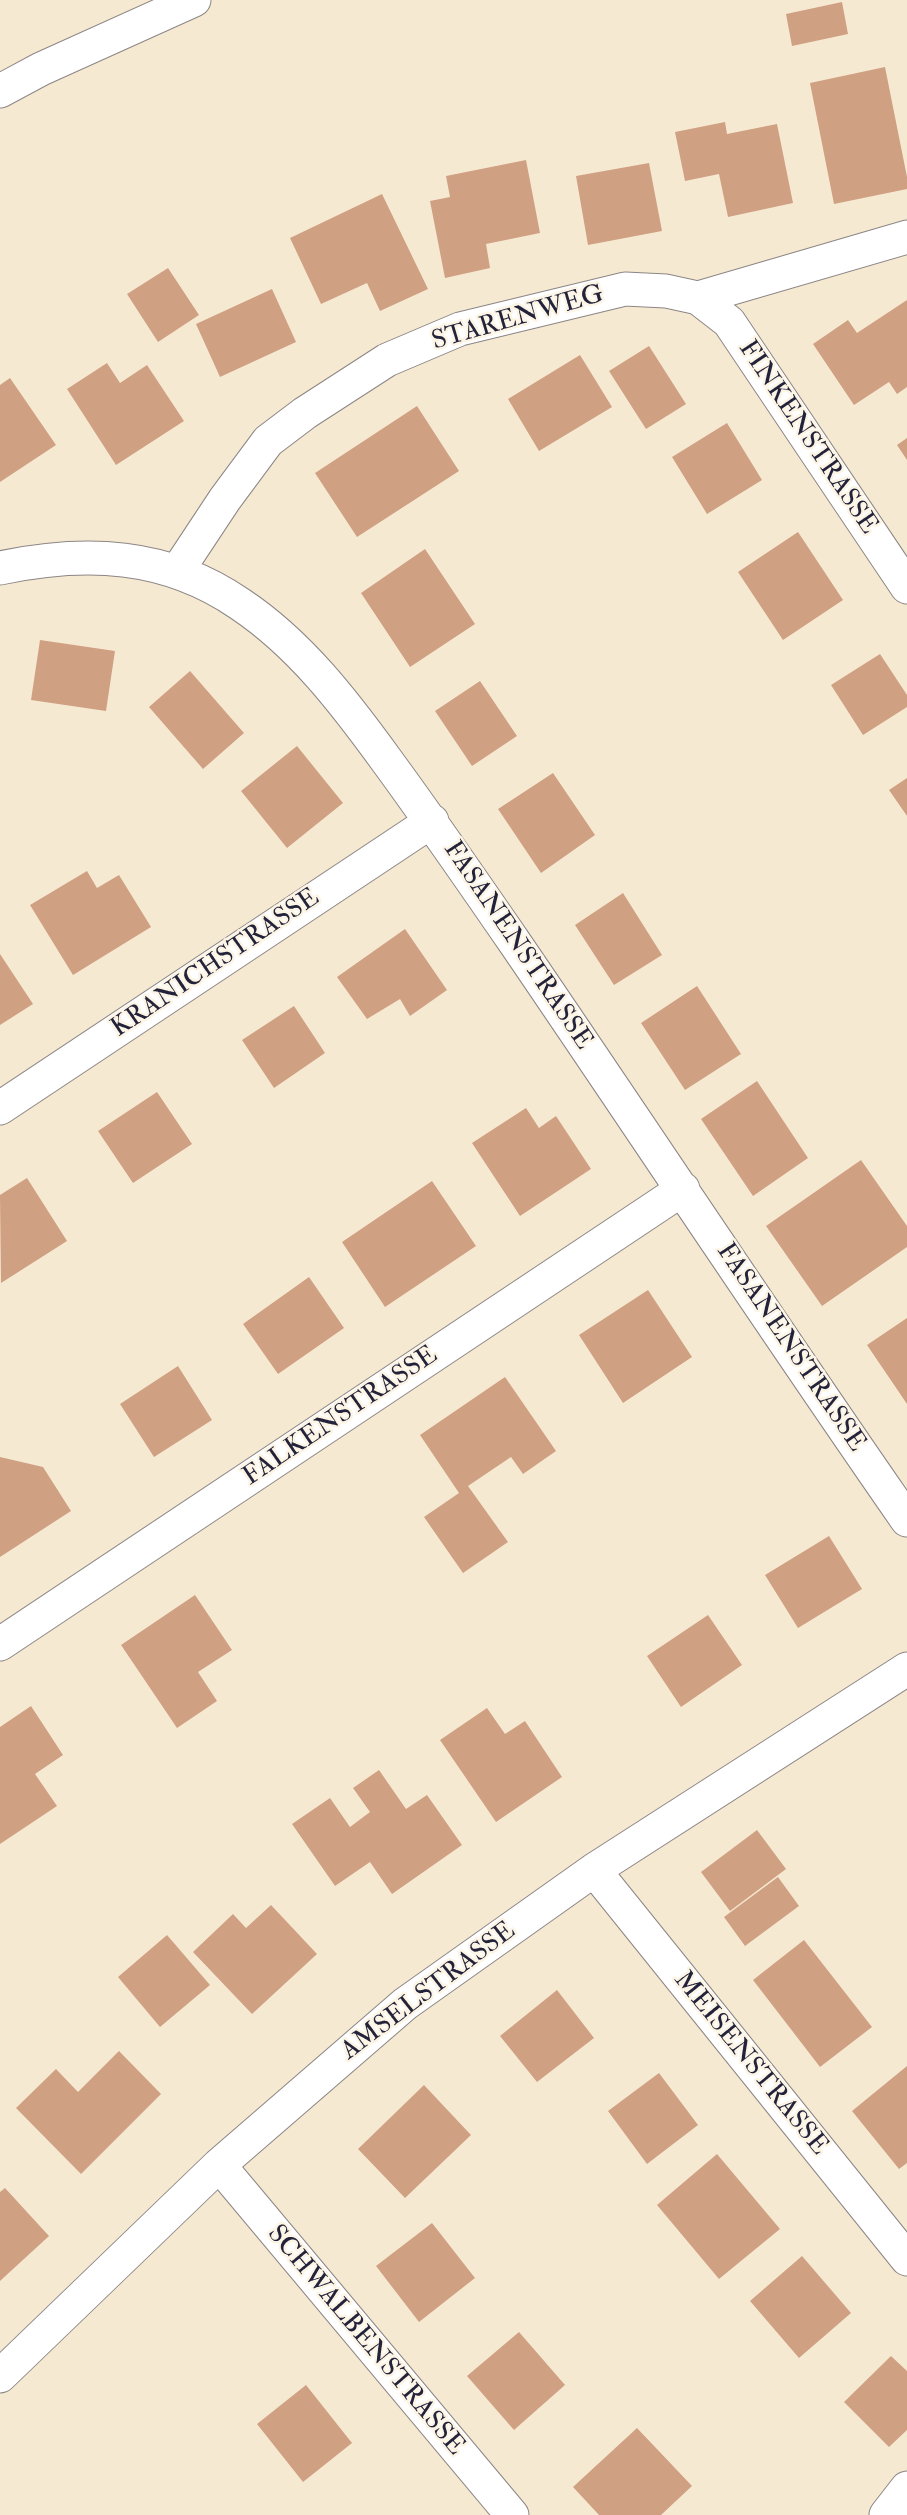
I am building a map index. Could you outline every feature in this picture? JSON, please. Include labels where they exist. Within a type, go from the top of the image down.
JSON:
[{"type":"street","points":[[0,91],[41,69],[194,0]]},
{"type":"street","name":"STARENWEG","points":[[178,570],[225,499],[268,441],[387,360],[460,329],[625,289],[666,291],[698,298],[907,237]]},
{"type":"street","name":"FINKENSTRASSE","points":[[698,298],[729,322],[907,587]]},
{"type":"street","name":"FASANENSTRASSE","points":[[0,568],[41,559],[117,558],[178,570],[240,603],[294,648],[343,700],[432,821],[907,1520]]},
{"type":"street","name":"KRANICHSTRASSE","points":[[0,1108],[432,821]]},
{"type":"street","name":"FALKENSTRASSE","points":[[0,1644],[683,1189]]},
{"type":"street","name":"AMSELSTRASSE","points":[[0,2376],[219,2165],[405,2004],[594,1870],[907,1669]]},
{"type":"street","name":"MEISENSTRASSE","points":[[594,1870],[907,2259]]},
{"type":"street","name":"SCHWALBENSTRASSE","points":[[219,2165],[512,2515]]},
{"type":"street","points":[[886,2515],[907,2488]]},
{"type":"building","points":[[842,2],[848,34],[792,46],[786,14]]},
{"type":"building","points":[[885,67],[907,177],[907,189],[834,204],[810,83]]},
{"type":"building","points":[[725,122],[727,134],[777,124],[793,203],[728,217],[719,174],[685,181],[675,132]]},
{"type":"building","points":[[526,160],[540,233],[486,244],[490,268],[445,278],[430,201],[450,197],[446,176]]},
{"type":"building","points":[[649,163],[662,231],[588,245],[576,176]]},
{"type":"building","points":[[382,194],[428,289],[380,311],[367,283],[321,304],[290,238]]},
{"type":"building","points":[[168,268],[199,315],[158,342],[127,294]]},
{"type":"building","points":[[272,289],[296,342],[220,377],[196,324]]},
{"type":"building","points":[[907,300],[907,387],[897,394],[889,382],[854,405],[813,344],[848,320],[857,333]]},
{"type":"building","points":[[649,346],[686,404],[646,429],[609,371]]},
{"type":"building","points":[[580,355],[612,407],[539,451],[508,399]]},
{"type":"building","points":[[107,363],[120,383],[147,365],[184,421],[116,465],[67,389]]},
{"type":"building","points":[[10,378],[56,445],[0,482],[0,385]]},
{"type":"building","points":[[417,406],[459,471],[357,537],[315,473]]},
{"type":"building","points":[[727,423],[762,480],[707,514],[672,457]]},
{"type":"building","points":[[907,438],[907,460],[897,445]]},
{"type":"building","points":[[798,532],[843,600],[783,640],[738,572]]},
{"type":"building","points":[[425,549],[475,624],[410,667],[361,593]]},
{"type":"building","points":[[40,640],[115,651],[106,711],[31,700]]},
{"type":"building","points":[[880,654],[907,695],[907,707],[863,735],[831,685]]},
{"type":"building","points":[[190,671],[244,733],[203,769],[149,707]]},
{"type":"building","points":[[480,681],[517,736],[472,766],[435,711]]},
{"type":"building","points":[[297,746],[343,803],[287,848],[241,791]]},
{"type":"building","points":[[553,773],[595,835],[541,873],[498,809]]},
{"type":"building","points":[[907,778],[907,816],[889,790]]},
{"type":"building","points":[[87,871],[97,888],[119,875],[151,927],[73,975],[30,905]]},
{"type":"building","points":[[623,893],[662,955],[614,985],[575,925]]},
{"type":"building","points":[[405,929],[447,990],[410,1016],[400,999],[367,1019],[337,977]]},
{"type":"building","points":[[0,954],[33,1004],[0,1025]]},
{"type":"building","points":[[697,986],[741,1054],[685,1090],[641,1023]]},
{"type":"building","points":[[294,1006],[325,1053],[274,1088],[242,1040]]},
{"type":"building","points":[[757,1081],[808,1158],[753,1196],[701,1119]]},
{"type":"building","points":[[157,1092],[192,1144],[133,1183],[98,1131]]},
{"type":"building","points":[[526,1108],[539,1128],[556,1116],[591,1169],[520,1216],[472,1143]]},
{"type":"building","points":[[861,1160],[907,1226],[907,1247],[822,1306],[766,1226]]},
{"type":"building","points":[[27,1178],[67,1241],[1,1283],[0,1195]]},
{"type":"building","points":[[432,1181],[476,1246],[385,1307],[342,1242]]},
{"type":"building","points":[[309,1277],[344,1328],[278,1374],[243,1324]]},
{"type":"building","points":[[648,1290],[692,1357],[623,1403],[579,1335]]},
{"type":"building","points":[[907,1318],[907,1404],[867,1345]]},
{"type":"building","points":[[178,1366],[212,1420],[154,1457],[120,1404]]},
{"type":"building","points":[[505,1377],[556,1451],[523,1474],[511,1457],[468,1486],[508,1542],[463,1573],[424,1517],[459,1493],[420,1435]]},
{"type":"building","points":[[0,1457],[43,1467],[71,1511],[0,1557]]},
{"type":"building","points":[[829,1536],[862,1589],[798,1628],[765,1575]]},
{"type":"building","points":[[195,1595],[232,1650],[198,1672],[217,1701],[177,1728],[121,1645]]},
{"type":"building","points":[[708,1615],[742,1665],[681,1707],[647,1656]]},
{"type":"building","points":[[31,1706],[63,1755],[35,1774],[57,1806],[0,1844],[0,1727]]},
{"type":"building","points":[[487,1708],[505,1734],[525,1721],[562,1777],[496,1822],[440,1740]]},
{"type":"building","points":[[379,1770],[406,1809],[427,1795],[462,1845],[392,1894],[370,1862],[335,1886],[292,1824],[330,1798],[350,1827],[370,1812],[353,1788]]},
{"type":"building","points":[[757,1830],[786,1869],[730,1911],[701,1872]]},
{"type":"building","points":[[778,1877],[799,1906],[745,1946],[724,1917]]},
{"type":"building","points":[[271,1905],[317,1954],[252,2014],[193,1952],[233,1914],[246,1928]]},
{"type":"building","points":[[167,1935],[210,1985],[160,2027],[118,1977]]},
{"type":"building","points":[[804,1940],[872,2027],[820,2067],[753,1980]]},
{"type":"building","points":[[557,1990],[594,2038],[537,2082],[500,2036]]},
{"type":"building","points":[[119,2051],[161,2094],[81,2174],[16,2108],[56,2069],[78,2092]]},
{"type":"building","points":[[907,2066],[907,2163],[899,2169],[852,2111]]},
{"type":"building","points":[[659,2073],[698,2125],[647,2164],[608,2111]]},
{"type":"building","points":[[424,2085],[471,2135],[405,2198],[358,2149]]},
{"type":"building","points":[[717,2154],[780,2229],[719,2279],[657,2205]]},
{"type":"building","points":[[5,2188],[49,2236],[0,2281],[0,2192]]},
{"type":"building","points":[[432,2223],[475,2278],[419,2322],[376,2266]]},
{"type":"building","points":[[802,2256],[851,2313],[799,2358],[750,2301]]},
{"type":"building","points":[[519,2332],[565,2385],[514,2430],[467,2376]]},
{"type":"building","points":[[891,2356],[907,2371],[907,2430],[889,2447],[844,2402]]},
{"type":"building","points":[[306,2385],[352,2443],[303,2482],[257,2424]]},
{"type":"building","points":[[637,2428],[692,2486],[661,2515],[599,2515],[573,2487]]}]
